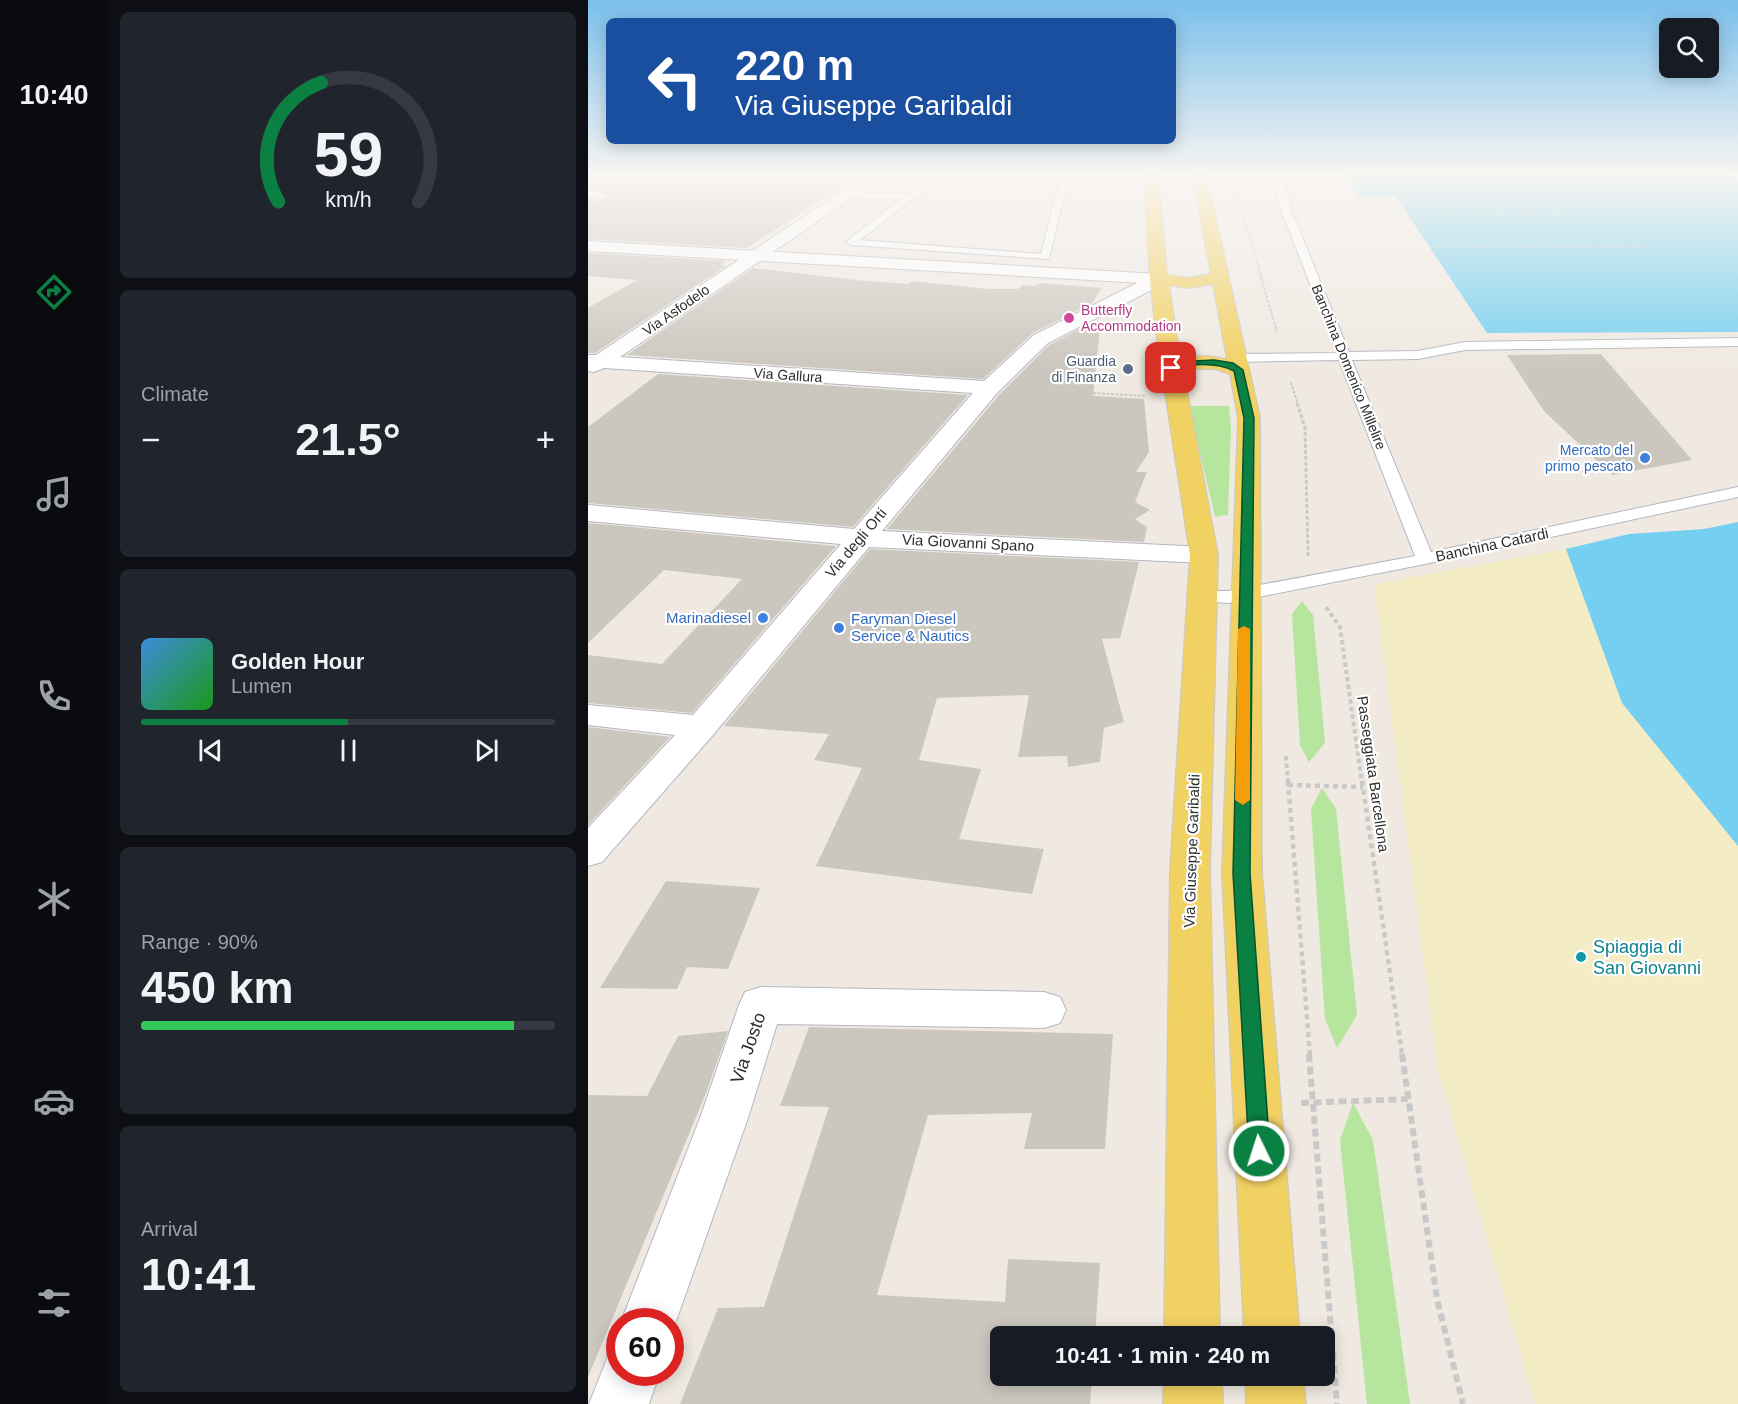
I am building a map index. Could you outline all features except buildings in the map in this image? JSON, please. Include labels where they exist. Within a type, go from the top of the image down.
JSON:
[{"type":"main road","name":"Via Giuseppe Garibaldi","points":[[1156,240],[1170,360],[1197,516],[1203,573],[1190,869],[1192,1326]]},
{"type":"main road","points":[[1212,240],[1249,418],[1244,593],[1242,873],[1271,1326]]},
{"type":"main road","points":[[1159,279],[1189,283],[1220,278]]},
{"type":"main road","points":[[1170,360],[1175,364],[1214,362],[1230,365],[1236,359]]},
{"type":"main road","points":[[1197,516],[1211,524],[1234,523],[1246,517]]},
{"type":"main road","points":[[1192,1386],[1193,1404]]},
{"type":"main road","points":[[1275,1386],[1276,1404]]},
{"type":"street","name":"Via Asfodelo","points":[[592,364],[779,240]]},
{"type":"street","points":[[588,246],[1159,279]]},
{"type":"street","name":"Via degli Orti","points":[[588,852],[701,727],[989,388],[1041,339],[1159,279]]},
{"type":"street","name":"Via Gallura","points":[[592,364],[989,388]]},
{"type":"street","name":"Via Giovanni Spano","points":[[588,513],[1203,573]]},
{"type":"street","points":[[588,714],[701,727]]},
{"type":"street","name":"Via Josto","points":[[654,1308],[724,1118],[761,1005],[1044,1010]]},
{"type":"street","points":[[619,1404],[626,1386]]},
{"type":"lane","points":[[854,240],[851,242],[1045,257],[1049,240]]},
{"type":"lane","name":"Banchina Domenico Millelire","points":[[1298,240],[1425,559]]},
{"type":"lane","points":[[912,266],[931,248]]},
{"type":"lane","points":[[1236,359],[1418,355],[1465,346],[1735,345]]},
{"type":"lane","name":"Banchina Catardi","points":[[1203,573],[1210,597],[1222,598],[1425,559],[1738,492]]},
{"type":"path","points":[[1250,240],[1305,428],[1308,564],[1334,575]]},
{"type":"path","points":[[1429,246],[1645,247]]},
{"type":"path","points":[[1093,393],[1176,398]]},
{"type":"path","name":"Passeggiata Barcellona","points":[[1334,575],[1323,602],[1340,627],[1437,1299],[1463,1404]]},
{"type":"path","points":[[1286,751],[1337,1404]]},
{"type":"path","points":[[1288,785],[1363,787]]},
{"type":"path","points":[[1256,1104],[1408,1099]]},
{"type":"green space","points":[[1189,406],[1229,406],[1231,426],[1228,515],[1215,517]]},
{"type":"green space","points":[[1302,601],[1313,615],[1325,743],[1309,762],[1300,745],[1292,614]]},
{"type":"green space","points":[[1322,788],[1336,809],[1357,1015],[1337,1048],[1325,1019],[1311,809]]},
{"type":"green space","points":[[1353,1103],[1373,1140],[1410,1404],[1367,1404],[1340,1140]]},
{"type":"sand","name":"Spiaggia di San Giovanni","points":[[1566,549],[1622,703],[1738,846],[1738,1404],[1535,1404],[1438,1069],[1374,584]]},
{"type":"water","points":[[1424,240],[1738,240],[1738,332],[1487,333]]},
{"type":"water","points":[[1738,522],[1738,846],[1622,703],[1566,549],[1629,534],[1704,529]]},
{"type":"slow traffic","points":[[1243,800],[1244,629]]},
{"type":"place","name":"Butterfly Accommodation","points":[[1069,318]]},
{"type":"place","name":"Guardia di Finanza","points":[[1128,369]]},
{"type":"place","name":"Mercato del primo pescato","points":[[1645,458]]},
{"type":"place","name":"Marinadiesel","points":[[763,618]]},
{"type":"place","name":"Faryman Diesel Service & Nautics","points":[[839,628]]},
{"type":"place","name":"Spiaggia di San Giovanni","points":[[1581,957]]},
{"type":"route","points":[[1171,368],[1175,364],[1214,362],[1230,365],[1238,370],[1249,418],[1244,593],[1242,873],[1259,1151]]}]
